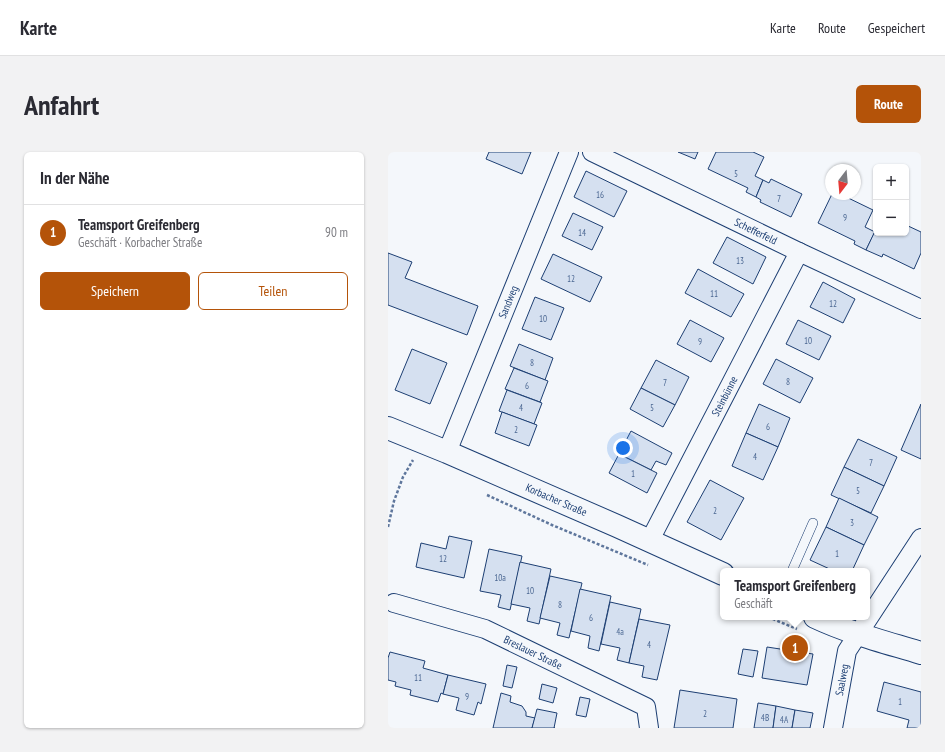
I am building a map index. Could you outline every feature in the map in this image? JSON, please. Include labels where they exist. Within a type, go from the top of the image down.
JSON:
[{"type":"street","name":"Sandweg","points":[[447,452],[569,152]]},
{"type":"street","name":"Schefferfeld","points":[[592,152],[921,309]]},
{"type":"street","name":"Steinbünne","points":[[650,540],[799,252]]},
{"type":"street","name":"Korbacher Straße","points":[[388,428],[650,540],[720,573]]},
{"type":"street","name":"Saalweg","points":[[870,617],[921,538]]},
{"type":"street","name":"Breslauer Straße","points":[[394,603],[485,629],[646,707],[650,728]]},
{"type":"street","points":[[821,620],[859,634],[921,653]]},
{"type":"street","name":"Saalweg","points":[[833,728],[847,651],[868,620]]},
{"type":"lane","points":[[793,568],[813,523]]},
{"type":"path","points":[[388,527],[394,501],[403,476],[422,443]]},
{"type":"building","points":[[489,152],[531,152],[522,174],[486,159]]},
{"type":"building","points":[[678,152],[698,152],[695,159]]},
{"type":"building","points":[[716,152],[753,152],[764,157],[755,176],[763,180],[756,197],[746,192],[748,188],[708,169]]},
{"type":"building","points":[[586,171],[627,191],[614,217],[574,197]]},
{"type":"building","points":[[771,179],[802,194],[791,217],[760,202],[761,200],[756,197],[763,180],[769,183]]},
{"type":"building","points":[[829,200],[852,200],[873,210],[865,227],[873,231],[873,236],[866,250],[854,244],[855,241],[818,223]]},
{"type":"building","points":[[573,213],[603,227],[592,250],[562,236]]},
{"type":"building","points":[[909,226],[921,232],[921,253],[914,269],[883,254],[882,257],[866,250],[873,235],[909,236]]},
{"type":"building","points":[[727,237],[766,257],[753,284],[713,263]]},
{"type":"building","points":[[388,253],[412,262],[405,278],[478,306],[467,335],[388,305]]},
{"type":"building","points":[[553,254],[602,277],[590,302],[541,279]]},
{"type":"building","points":[[698,269],[744,294],[731,317],[685,293]]},
{"type":"building","points":[[823,282],[855,299],[843,323],[810,307]]},
{"type":"building","points":[[535,297],[564,308],[551,340],[522,329]]},
{"type":"building","points":[[690,320],[724,338],[711,362],[677,344]]},
{"type":"building","points":[[798,320],[831,336],[819,360],[786,344]]},
{"type":"building","points":[[519,344],[553,358],[545,380],[510,366]]},
{"type":"building","points":[[412,349],[447,363],[430,404],[395,390]]},
{"type":"building","points":[[776,359],[813,378],[800,403],[763,384]]},
{"type":"building","points":[[656,360],[689,377],[675,405],[641,388]]},
{"type":"building","points":[[514,368],[548,381],[540,402],[505,389]]},
{"type":"building","points":[[641,388],[675,405],[663,427],[630,409]]},
{"type":"building","points":[[507,390],[542,403],[534,424],[499,411]]},
{"type":"building","points":[[759,404],[790,418],[778,447],[746,433]]},
{"type":"building","points":[[921,404],[921,459],[901,450]]},
{"type":"building","points":[[502,412],[537,425],[529,446],[495,433]]},
{"type":"building","points":[[631,431],[672,453],[666,465],[656,461],[651,470],[619,454]]},
{"type":"building","points":[[746,433],[778,447],[763,480],[732,466]]},
{"type":"building","points":[[858,439],[897,457],[884,486],[844,467]]},
{"type":"building","points":[[619,454],[657,473],[647,493],[609,473]]},
{"type":"building","points":[[844,467],[884,486],[871,513],[831,495]]},
{"type":"building","points":[[710,480],[744,498],[721,540],[687,522]]},
{"type":"building","points":[[839,498],[878,517],[864,545],[826,527]]},
{"type":"building","points":[[826,527],[864,545],[853,568],[827,568],[810,560]]},
{"type":"building","points":[[449,536],[472,541],[464,578],[416,567],[421,543],[446,549]]},
{"type":"building","points":[[489,549],[522,556],[510,610],[498,607],[501,595],[480,591]]},
{"type":"building","points":[[520,562],[551,569],[539,624],[527,621],[530,608],[511,604]]},
{"type":"building","points":[[550,576],[582,583],[569,638],[557,635],[560,623],[540,618]]},
{"type":"building","points":[[580,589],[611,596],[599,651],[588,648],[590,636],[571,631]]},
{"type":"building","points":[[610,602],[641,609],[629,663],[617,660],[620,648],[601,644]]},
{"type":"building","points":[[639,619],[670,625],[657,680],[642,677],[644,666],[629,663]]},
{"type":"building","points":[[767,647],[813,654],[807,685],[762,678]]},
{"type":"building","points":[[743,649],[758,651],[753,677],[738,674]]},
{"type":"building","points":[[390,652],[425,661],[423,668],[448,675],[443,694],[441,693],[438,702],[410,695],[411,690],[395,686],[396,682],[388,680],[388,658]]},
{"type":"building","points":[[507,665],[517,667],[512,688],[503,686]]},
{"type":"building","points":[[448,675],[486,684],[481,704],[478,702],[474,715],[456,710],[459,698],[443,694]]},
{"type":"building","points":[[884,682],[921,692],[921,728],[907,728],[909,720],[877,711]]},
{"type":"building","points":[[542,684],[557,688],[553,703],[539,699]]},
{"type":"building","points":[[680,690],[737,699],[733,728],[674,728]]},
{"type":"building","points":[[501,693],[511,696],[510,702],[522,706],[526,712],[526,716],[535,718],[532,728],[493,728]]},
{"type":"building","points":[[580,697],[590,699],[586,717],[576,715]]},
{"type":"building","points":[[758,703],[776,706],[773,728],[754,728]]},
{"type":"building","points":[[776,706],[795,710],[792,728],[773,728]]},
{"type":"building","points":[[537,709],[557,713],[554,728],[532,728]]},
{"type":"building","points":[[795,710],[813,713],[810,728],[792,728]]},
{"type":"place","name":"Teamsport Greifenberg","points":[[795,648]]}]
